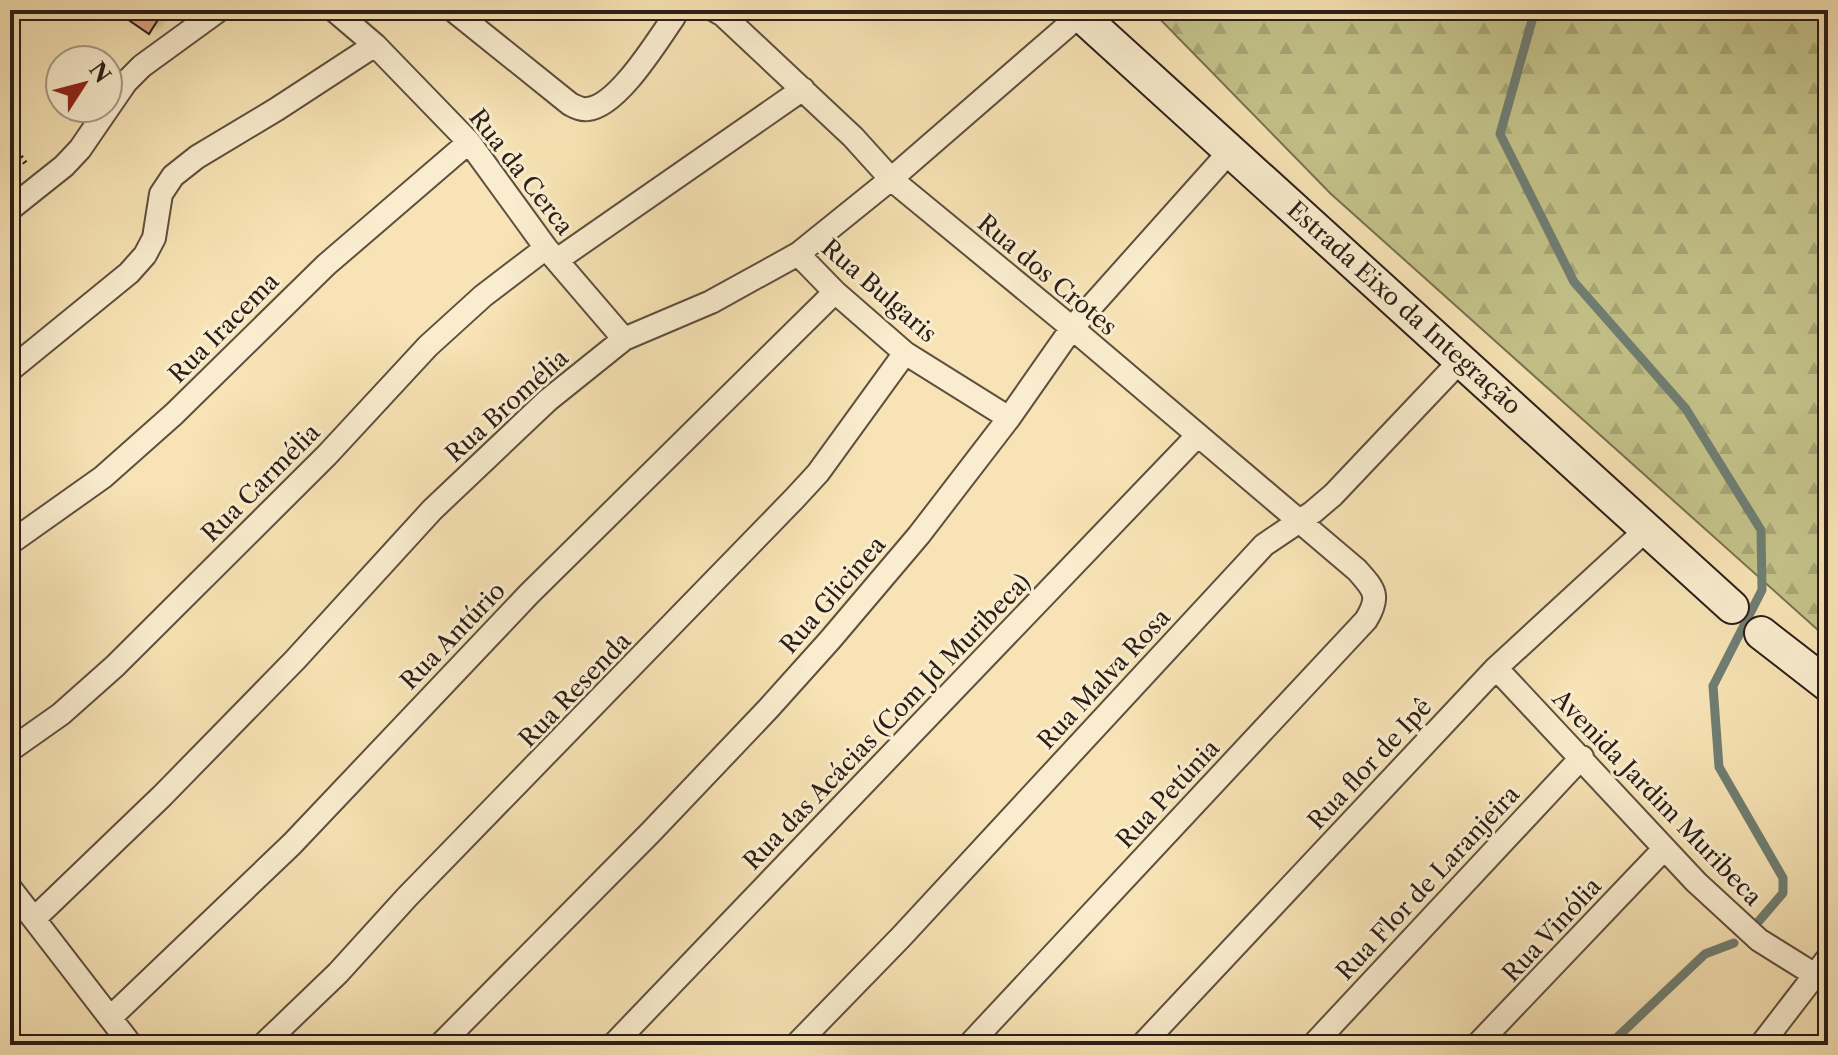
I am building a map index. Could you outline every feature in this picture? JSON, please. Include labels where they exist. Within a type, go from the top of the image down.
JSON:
[{"type":"main road","name":"Estrada Eixo da Integração","points":[[1078,13],[1732,607]]},
{"type":"main road","points":[[1761,633],[1828,685]]},
{"type":"street","points":[[10,209],[64,166],[80,149],[126,82],[142,66],[219,10]]},
{"type":"street","name":"Rua da Cerca","points":[[334,10],[375,45],[469,142],[552,254],[624,339]]},
{"type":"street","points":[[453,10],[579,109],[590,109],[615,93],[676,12]]},
{"type":"street","name":"Rua dos Crotes","points":[[714,10],[803,89],[891,179],[1357,570]]},
{"type":"street","name":"Rua Bromélia","points":[[35,918],[162,796],[284,672],[432,510],[548,400],[624,339],[711,302],[798,254],[891,179],[1078,13]]},
{"type":"street","points":[[10,370],[129,273],[145,255],[154,238],[161,194],[173,176],[197,157],[375,45]]},
{"type":"street","name":"Rua Carmélia","points":[[10,750],[61,714],[115,666],[327,455],[428,346],[483,296],[803,89]]},
{"type":"street","name":"Rua Iracema","points":[[10,543],[103,477],[174,414],[326,265],[469,142]]},
{"type":"street","name":"Rua Glicinea","points":[[440,1045],[640,844],[768,709],[919,535],[1009,418],[1072,328],[1231,150]]},
{"type":"street","name":"Rua Bulgaris","points":[[798,254],[835,292],[905,353],[1009,418]]},
{"type":"street","name":"Rua Antúrio","points":[[110,1018],[292,844],[529,594],[835,292]]},
{"type":"street","name":"Rua Resenda","points":[[263,1045],[338,973],[407,897],[794,499],[818,473],[905,353]]},
{"type":"street","name":"Rua Malva Rosa","points":[[796,1045],[901,937],[1264,545],[1333,495],[1461,360]]},
{"type":"street","name":"Rua das Acácias (Com Jd Muribeca)","points":[[613,1045],[1198,435]]},
{"type":"street","name":"Rua flor de Ipê","points":[[1142,1045],[1496,668],[1647,529]]},
{"type":"street","name":"Rua Petúnia","points":[[969,1045],[1366,620],[1375,598],[1372,586],[1357,570]]},
{"type":"street","name":"Avenida Jardim Muribeca","points":[[1496,668],[1582,757],[1664,849],[1759,940],[1824,972]]},
{"type":"street","name":"Rua Flor de Laranjeira","points":[[1313,1045],[1582,757]]},
{"type":"street","name":"Rua Vinólia","points":[[1477,1045],[1664,849]]},
{"type":"street","points":[[10,888],[131,1045]]},
{"type":"street","points":[[1761,1045],[1824,972]]},
{"type":"green space","points":[[1151,10],[1828,10],[1828,639],[1331,194]]},
{"type":"building","points":[[114,10],[164,10],[149,34]]},
{"type":"waterway","points":[[1535,10],[1500,134],[1574,282],[1686,409],[1761,530],[1762,590],[1713,686],[1719,767],[1783,878],[1783,893],[1759,921]]},
{"type":"waterway","points":[[1609,1045],[1705,954],[1734,943]]}]
